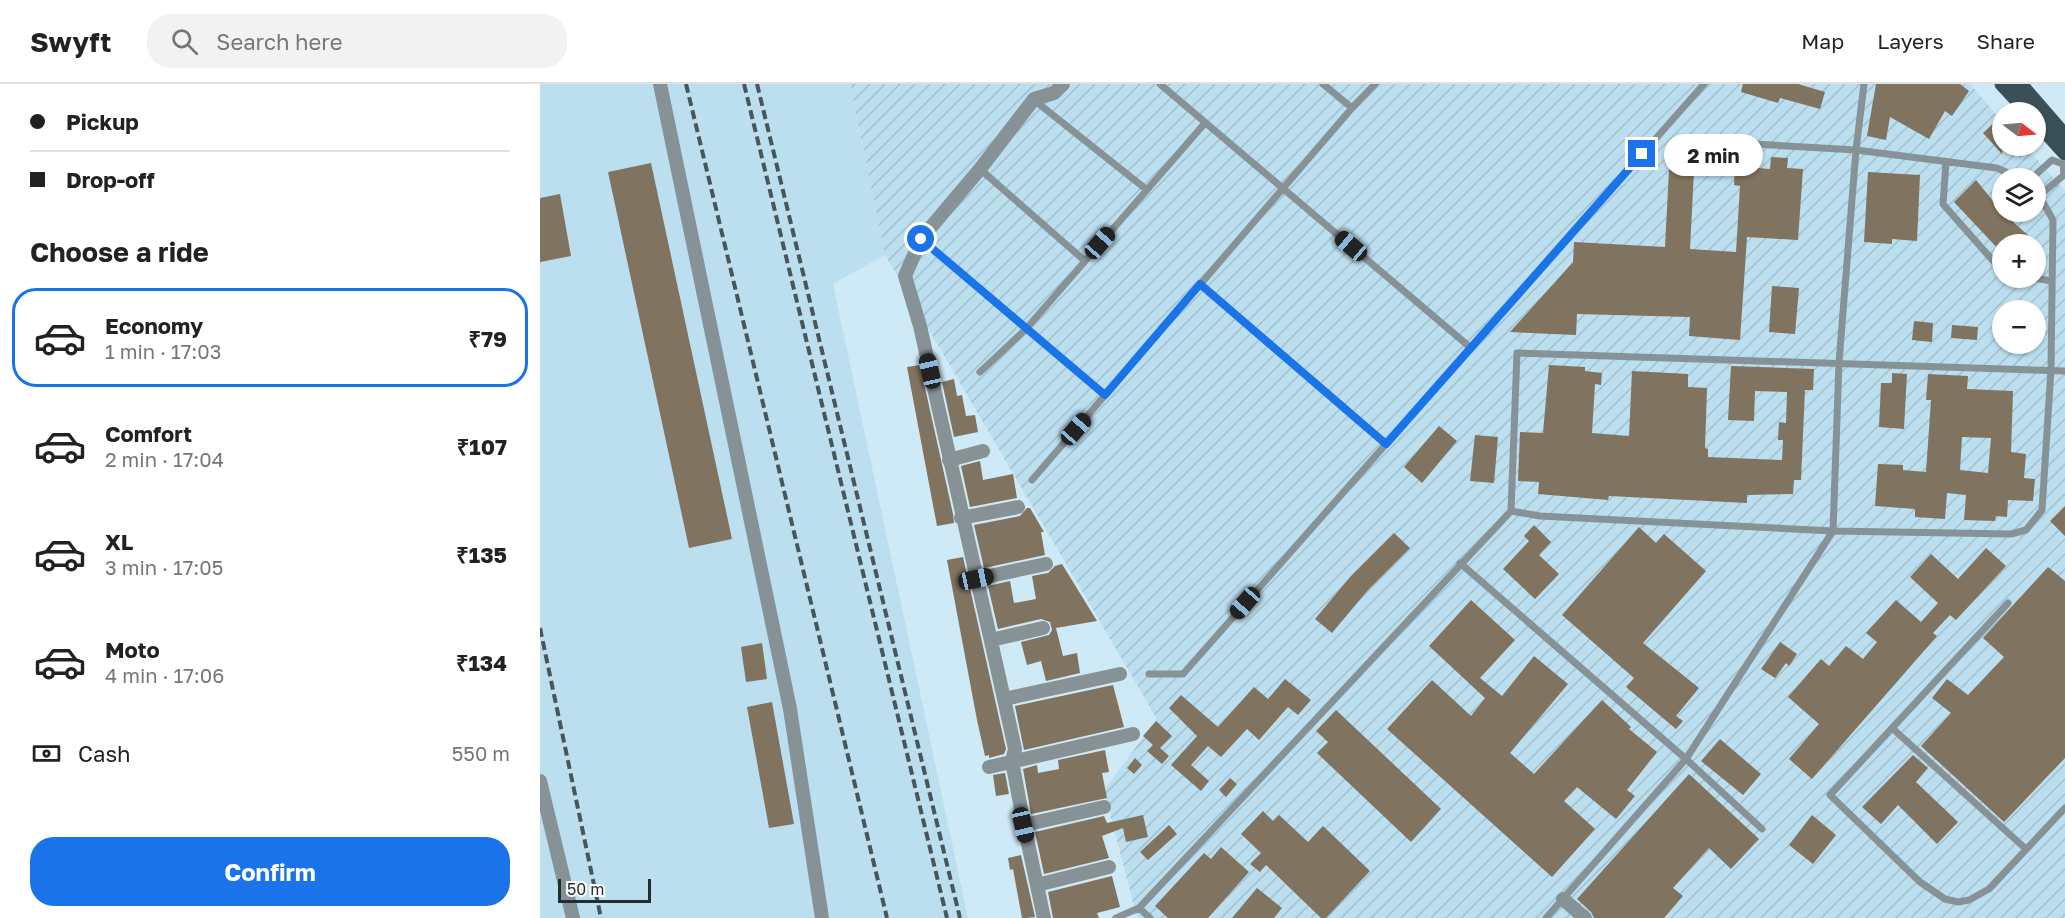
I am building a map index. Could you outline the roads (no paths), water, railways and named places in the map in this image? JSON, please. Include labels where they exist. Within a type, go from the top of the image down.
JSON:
[{"type":"main road","points":[[2002,84],[2019,102]]},
{"type":"main road","points":[[2020,84],[2065,136]]},
{"type":"main road","points":[[2046,135],[2064,160]]},
{"type":"street","points":[[660,84],[790,709],[822,918]]},
{"type":"street","points":[[1044,918],[1023,825],[1012,761],[1015,749],[961,518],[920,326],[905,276],[921,239],[981,169],[1034,99],[1054,93],[1063,84]]},
{"type":"street","points":[[949,460],[983,451]]},
{"type":"street","points":[[961,518],[1018,507]]},
{"type":"street","points":[[976,579],[1046,564]]},
{"type":"street","points":[[991,640],[1043,628]]},
{"type":"street","points":[[1004,699],[1120,674]]},
{"type":"street","points":[[989,767],[1134,734]]},
{"type":"street","points":[[540,781],[573,918]]},
{"type":"street","points":[[1023,825],[1104,807]]},
{"type":"street","points":[[1037,885],[1109,867]]},
{"type":"street","points":[[1563,899],[1585,918]]},
{"type":"lane","points":[[1160,84],[1471,348]]},
{"type":"lane","points":[[1323,84],[1352,108]]},
{"type":"lane","points":[[1032,480],[1375,84]]},
{"type":"lane","points":[[1149,674],[1183,674],[1704,84]]},
{"type":"lane","points":[[1546,918],[1686,759],[1833,531],[1839,362],[1856,150],[1864,84]]},
{"type":"lane","points":[[1034,99],[1147,190]]},
{"type":"lane","points":[[980,372],[1026,329],[1205,123]]},
{"type":"lane","points":[[1687,140],[1856,150],[1997,168]]},
{"type":"lane","points":[[2043,168],[2052,160],[2064,160],[2064,175],[2046,187]]},
{"type":"lane","points":[[1946,162],[1943,204],[1992,260]]},
{"type":"lane","points":[[981,169],[1085,261]]},
{"type":"lane","points":[[1511,511],[1540,516],[1833,531],[2011,534],[2026,530],[2042,510],[2051,369],[2053,220],[2046,207]]},
{"type":"lane","points":[[921,239],[1105,395]]},
{"type":"lane","points":[[2046,280],[2052,281]]},
{"type":"lane","points":[[1200,284],[1386,444]]},
{"type":"lane","points":[[1116,918],[1139,908],[1511,511],[1517,353],[2065,371]]},
{"type":"lane","points":[[1460,563],[1686,759],[1762,830]]},
{"type":"lane","points":[[2008,603],[1830,795],[1920,882],[1945,899],[1958,902],[1970,900],[1989,889],[2065,808]]},
{"type":"lane","points":[[1892,728],[2026,849]]},
{"type":"lane","points":[[1139,908],[1150,918]]},
{"type":"railway","points":[[686,84],[887,918]]},
{"type":"railway","points":[[744,84],[947,918]]},
{"type":"railway","points":[[757,84],[960,918]]},
{"type":"railway","points":[[540,628],[601,918]]}]
